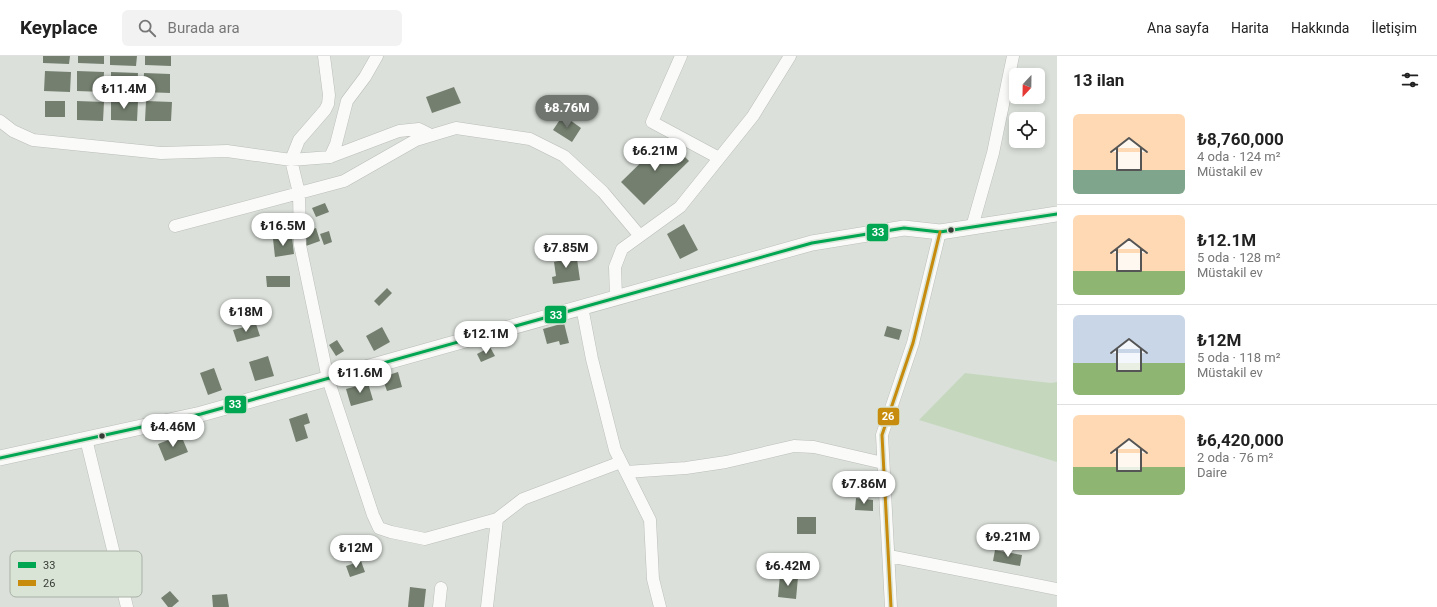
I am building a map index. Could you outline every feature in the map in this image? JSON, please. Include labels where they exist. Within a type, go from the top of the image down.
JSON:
[{"type":"street","points":[[324,56],[330,95],[328,104],[299,140],[291,160],[299,192],[300,246],[328,379],[373,515],[379,528],[425,539],[497,519],[523,499],[624,467],[686,468],[726,462],[794,446],[814,447],[883,463]]},
{"type":"street","points":[[330,158],[336,144],[347,101],[365,77],[377,56]]},
{"type":"street","points":[[681,56],[652,122],[720,158]]},
{"type":"street","points":[[972,227],[993,153],[1014,56]]},
{"type":"street","points":[[616,297],[614,267],[622,249],[680,207],[753,116],[787,57]]},
{"type":"street","points":[[0,121],[13,131],[33,140],[161,153],[227,151],[291,160],[330,158],[399,131],[419,129],[431,135]]},
{"type":"street","points":[[175,226],[344,181],[416,140],[456,128],[530,139],[564,156],[603,192],[640,236]]},
{"type":"street","points":[[0,458],[201,414],[812,242],[904,228],[940,232],[1057,214]]},
{"type":"street","points":[[891,607],[882,435],[913,343],[940,232]]},
{"type":"street","points":[[582,307],[592,359],[615,450],[650,520],[653,579],[660,607]]},
{"type":"street","points":[[86,439],[113,551]]},
{"type":"street","points":[[487,607],[497,519]]},
{"type":"street","points":[[889,556],[1057,589]]},
{"type":"street","points":[[439,607],[441,588]]},
{"type":"street","points":[[125,597],[127,607]]},
{"type":"green space","points":[[965,373],[1051,383],[1057,382],[1057,462],[919,420]]},
{"type":"building","points":[[43,56],[70,56],[69,64],[43,63]]},
{"type":"building","points":[[78,56],[104,56],[104,64],[78,63]]},
{"type":"building","points":[[110,56],[137,56],[136,66],[110,65]]},
{"type":"building","points":[[145,56],[171,56],[171,66],[145,65]]},
{"type":"building","points":[[45,71],[71,72],[70,92],[44,91]]},
{"type":"building","points":[[77,71],[104,72],[103,92],[77,91]]},
{"type":"building","points":[[111,72],[138,73],[137,92],[111,91]]},
{"type":"building","points":[[144,73],[170,74],[170,93],[143,92]]},
{"type":"building","points":[[454,87],[461,103],[432,113],[426,97]]},
{"type":"building","points":[[111,100],[138,101],[137,121],[111,120]]},
{"type":"building","points":[[45,101],[65,101],[65,117],[45,117]]},
{"type":"building","points":[[77,101],[104,102],[103,121],[77,120]]},
{"type":"building","points":[[146,101],[172,102],[171,121],[145,121]]},
{"type":"building","points":[[563,115],[581,128],[572,142],[553,130]]},
{"type":"building","points":[[666,138],[689,161],[644,205],[621,182]]},
{"type":"building","points":[[325,203],[329,212],[316,217],[312,208]]},
{"type":"building","points":[[684,224],[698,250],[680,259],[667,234]]},
{"type":"building","points":[[316,228],[320,241],[306,246],[302,233]]},
{"type":"building","points":[[329,231],[332,242],[324,245],[320,234]]},
{"type":"building","points":[[292,237],[294,254],[275,257],[273,239]]},
{"type":"building","points":[[568,251],[568,255],[573,254],[573,260],[577,259],[580,280],[553,284],[552,277],[556,276],[554,262],[558,261],[557,257],[562,256],[561,252]]},
{"type":"building","points":[[266,276],[290,276],[290,287],[267,287]]},
{"type":"building","points":[[387,288],[392,293],[379,306],[374,301]]},
{"type":"building","points":[[564,323],[569,343],[560,345],[559,341],[547,344],[543,329]]},
{"type":"building","points":[[256,324],[260,336],[237,342],[233,330]]},
{"type":"building","points":[[887,326],[902,330],[899,340],[884,336]]},
{"type":"building","points":[[382,327],[390,342],[374,351],[366,336]]},
{"type":"building","points":[[337,340],[344,351],[336,356],[329,345]]},
{"type":"building","points":[[490,347],[495,356],[481,362],[477,354]]},
{"type":"building","points":[[268,356],[274,376],[255,381],[249,362]]},
{"type":"building","points":[[214,368],[222,390],[208,395],[200,373]]},
{"type":"building","points":[[398,372],[402,387],[387,391],[382,377]]},
{"type":"building","points":[[368,383],[373,400],[351,406],[346,389]]},
{"type":"building","points":[[307,413],[310,423],[304,425],[308,438],[296,442],[289,419]]},
{"type":"building","points":[[181,435],[188,452],[165,461],[158,444]]},
{"type":"building","points":[[875,479],[876,488],[860,489],[859,481]]},
{"type":"building","points":[[856,498],[873,500],[873,511],[855,510]]},
{"type":"building","points":[[797,517],[816,517],[816,534],[797,534]]},
{"type":"building","points":[[995,550],[1022,555],[1020,566],[993,561]]},
{"type":"building","points":[[361,561],[365,572],[350,577],[346,566]]},
{"type":"building","points":[[780,575],[798,577],[796,599],[778,597]]},
{"type":"building","points":[[410,587],[426,589],[424,607],[408,607]]},
{"type":"building","points":[[170,591],[179,601],[172,607],[168,607],[161,598]]},
{"type":"building","points":[[227,594],[229,607],[213,607],[212,595]]},
{"type":"transit line","name":"33","points":[[0,458],[201,414],[812,243],[904,228],[940,232],[1057,214]]},
{"type":"transit line","name":"26","points":[[891,607],[882,435],[913,343],[940,232]]}]
